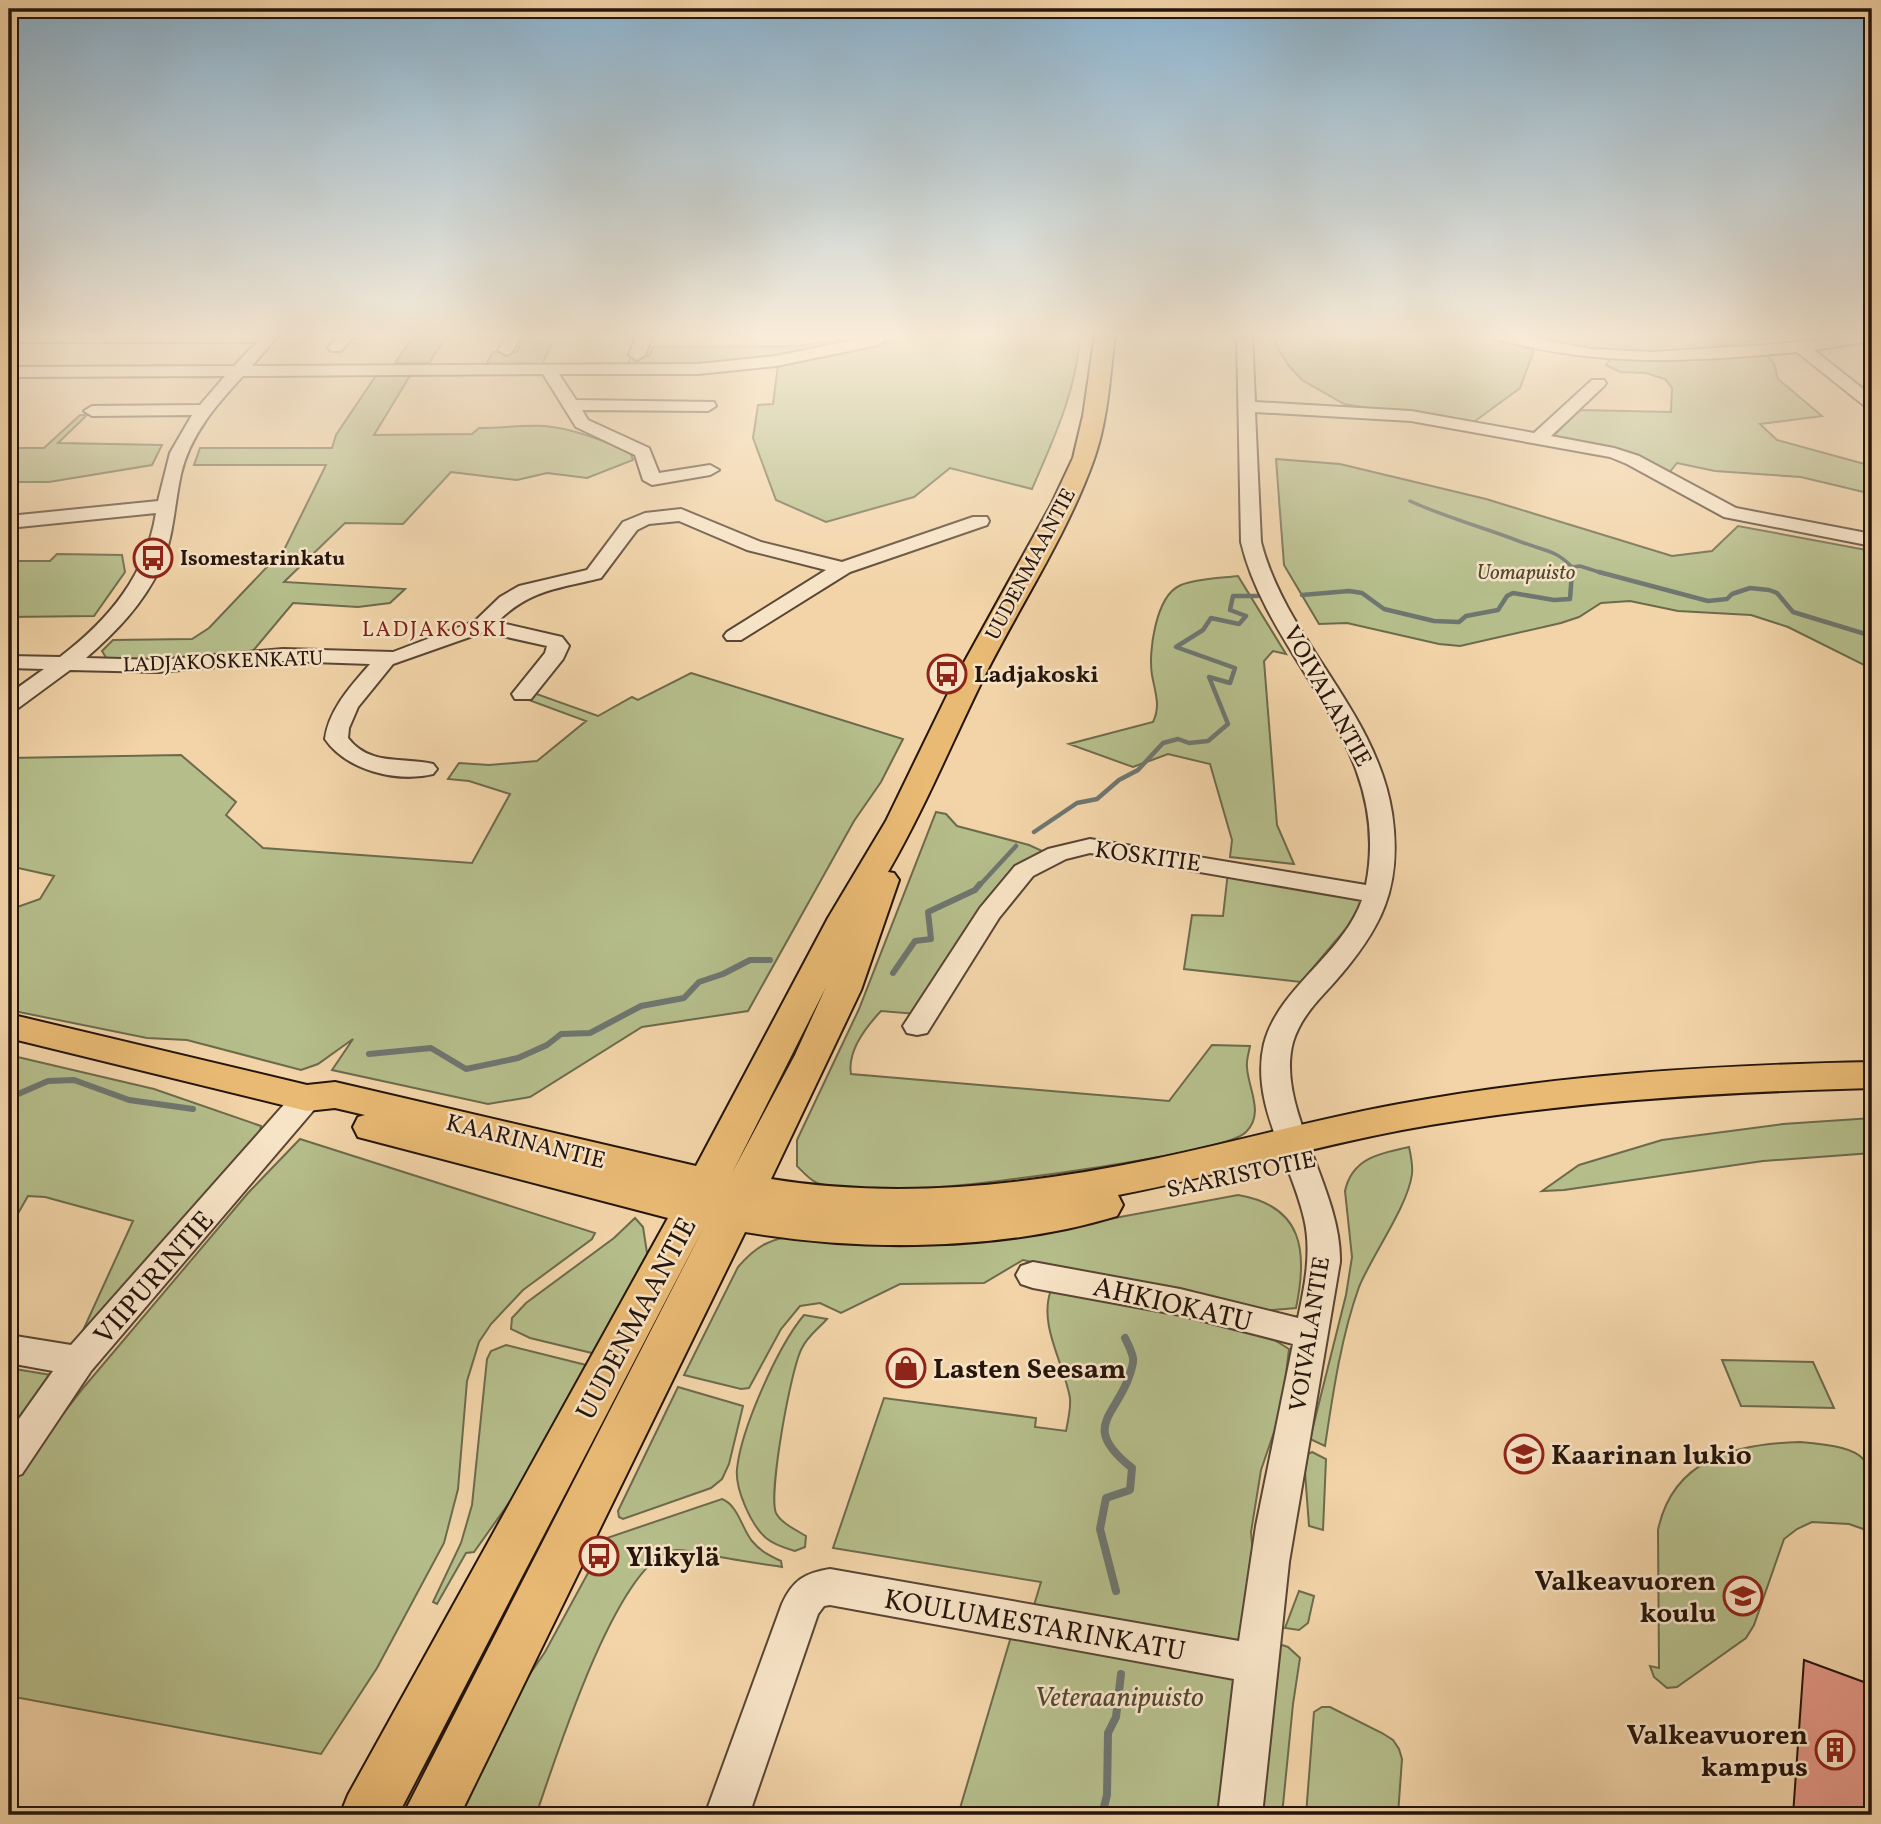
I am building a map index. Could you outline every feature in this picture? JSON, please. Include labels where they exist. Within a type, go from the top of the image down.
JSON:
[{"type":"main road","name":"UUDENMAANTIE","points":[[368,1815],[720,1199],[843,990],[870,920],[902,821],[965,687],[1063,505],[1084,458],[1093,419]]},
{"type":"main road","name":"KAARINANTIE","points":[[9,1026],[307,1098],[317,1113],[619,1191],[720,1199]]},
{"type":"main road","name":"SAARISTOTIE","points":[[720,1199],[774,1222],[850,1227],[968,1225],[1098,1206],[1296,1150],[1376,1144],[1641,1098],[1786,1078],[1872,1074]]},
{"type":"main road","name":"UUDENMAANTIE","points":[[431,1815],[720,1199]]},
{"type":"street","points":[[9,704],[59,662],[112,623],[140,587],[157,552],[178,454],[198,419]]},
{"type":"street","points":[[579,419],[588,427],[643,452],[652,480],[710,470]]},
{"type":"street","name":"VOIVALANTIE","points":[[1240,1815],[1275,1528],[1312,1335],[1324,1254],[1323,1227],[1275,1078],[1275,1057],[1280,1036],[1293,1013],[1367,920],[1378,895],[1383,860],[1382,832],[1372,773],[1355,736],[1274,602],[1254,558],[1251,542],[1248,419]]},
{"type":"street","points":[[1421,419],[1625,456],[1741,516],[1872,540]]},
{"type":"street","points":[[1538,439],[1559,419]]},
{"type":"street","points":[[9,522],[37,522],[166,506]]},
{"type":"street","name":"LADJAKOSKENKATU","points":[[9,662],[158,666],[283,655],[386,659],[415,653],[482,625],[507,601],[526,590],[594,574],[630,526],[656,518],[681,515],[754,546],[843,568]]},
{"type":"street","points":[[734,636],[843,568],[980,521]]},
{"type":"street","points":[[482,625],[555,641],[558,646],[523,694]]},
{"type":"street","points":[[386,659],[343,714],[336,731],[336,739],[355,759],[380,765],[425,769]]},
{"type":"street","name":"KOSKITIE","points":[[917,1026],[989,914],[1024,871],[1057,854],[1090,846],[1378,895]]},
{"type":"street","name":"VIIPURINTIE","points":[[9,1463],[79,1361],[307,1098]]},
{"type":"street","name":"AHKIOKATU","points":[[1033,1275],[1140,1294],[1312,1335]]},
{"type":"street","points":[[9,1349],[79,1361]]},
{"type":"street","name":"KOULUMESTARINKATU","points":[[727,1815],[802,1604],[813,1590],[830,1587],[1258,1664]]},
{"type":"green space","points":[[76,419],[83,419],[58,443],[162,445],[152,465],[49,482],[9,482],[9,448],[44,448]]},
{"type":"green space","points":[[347,419],[384,419],[374,435],[472,434],[479,428],[545,426],[599,439],[630,451],[633,460],[587,478],[547,473],[517,480],[451,472],[403,524],[345,523],[284,582],[405,589],[390,603],[358,607],[293,603],[252,652],[158,663],[108,661],[102,651],[113,640],[192,639],[209,628],[285,548],[326,465],[194,465],[200,448],[332,448],[336,435]]},
{"type":"green space","points":[[756,419],[1060,419],[1032,489],[950,468],[914,497],[826,522],[776,500],[753,438]]},
{"type":"green space","points":[[1440,419],[1478,419],[1471,424]]},
{"type":"green space","points":[[1571,419],[1798,419],[1760,424],[1777,440],[1872,466],[1872,494],[1801,477],[1715,471],[1677,463],[1669,473],[1627,452],[1551,438]]},
{"type":"green space","name":"Uomapuisto","points":[[1276,459],[1340,464],[1486,499],[1672,556],[1712,551],[1738,526],[1872,551],[1872,669],[1788,627],[1751,615],[1678,611],[1630,601],[1601,603],[1579,617],[1561,623],[1460,646],[1439,644],[1347,623],[1319,624],[1284,565]]},
{"type":"green space","points":[[57,554],[122,555],[125,572],[94,616],[9,617],[9,561],[50,561]]},
{"type":"green space","points":[[1238,576],[1286,654],[1273,651],[1264,661],[1277,825],[1294,864],[1230,857],[1232,840],[1210,764],[1168,754],[1133,767],[1069,744],[1153,722],[1157,705],[1151,653],[1155,626],[1165,601],[1179,586],[1199,580]]},
{"type":"green space","points":[[691,673],[903,739],[881,782],[854,821],[748,1011],[642,1027],[530,1097],[488,1104],[332,1070],[353,1039],[318,1064],[301,1070],[187,1040],[147,1038],[9,1010],[9,910],[40,899],[54,876],[9,866],[9,758],[181,755],[236,802],[226,815],[263,848],[472,863],[510,794],[469,781],[448,779],[459,763],[489,765],[537,761],[586,721],[526,699],[534,693],[598,716],[632,697],[638,700]]},
{"type":"green space","points":[[936,812],[946,814],[957,826],[1029,845],[1049,854],[917,1014],[881,1011],[863,1032],[855,1048],[850,1065],[851,1074],[1169,1101],[1212,1045],[1250,1046],[1247,1065],[1255,1109],[1252,1125],[1246,1132],[1228,1141],[1150,1159],[1048,1175],[938,1187],[876,1189],[829,1186],[814,1182],[797,1166],[797,1140],[859,1009]]},
{"type":"green space","points":[[1228,872],[1364,897],[1355,918],[1301,982],[1184,969],[1192,915],[1223,916]]},
{"type":"green space","points":[[9,1055],[154,1089],[261,1126],[259,1138],[80,1337],[133,1221],[45,1197],[28,1196],[9,1229]]},
{"type":"green space","points":[[1872,1118],[1872,1153],[1763,1161],[1542,1191],[1579,1165],[1662,1140],[1783,1124]]},
{"type":"green space","points":[[300,1139],[595,1233],[592,1239],[523,1290],[491,1324],[479,1342],[467,1381],[458,1489],[444,1543],[377,1668],[321,1754],[9,1696],[9,1483],[84,1387],[248,1193]]},
{"type":"green space","points":[[1409,1147],[1412,1174],[1409,1187],[1359,1287],[1347,1325],[1325,1446],[1310,1439],[1346,1295],[1352,1257],[1345,1191],[1354,1171],[1361,1164],[1378,1155]]},
{"type":"green space","points":[[1238,1195],[1276,1209],[1296,1234],[1301,1268],[1296,1308],[1263,1311],[1023,1260],[984,1283],[900,1284],[841,1313],[820,1303],[800,1306],[781,1329],[749,1388],[741,1389],[684,1375],[738,1267],[751,1253],[772,1241],[798,1235],[1029,1234]]},
{"type":"green space","points":[[635,1218],[643,1227],[648,1259],[596,1354],[530,1338],[511,1329],[512,1318],[526,1303],[614,1238]]},
{"type":"green space","name":"Veteraanipuisto","points":[[1051,1290],[1231,1322],[1271,1338],[1289,1349],[1282,1409],[1261,1470],[1251,1532],[1256,1587],[1223,1815],[958,1815],[1010,1640],[1032,1612],[1041,1582],[833,1548],[884,1398],[1036,1418],[1035,1427],[1066,1431],[1070,1398],[1050,1330],[1048,1303]]},
{"type":"green space","points":[[804,1315],[827,1319],[807,1340],[797,1360],[778,1458],[774,1502],[776,1513],[785,1523],[806,1536],[805,1547],[795,1551],[769,1540],[755,1525],[741,1496],[737,1469],[746,1432],[762,1389],[783,1347]]},
{"type":"green space","points":[[506,1345],[590,1366],[541,1458],[474,1552],[466,1553],[437,1604],[433,1602],[461,1543],[472,1505],[487,1359],[491,1351]]},
{"type":"green space","points":[[1722,1360],[1813,1362],[1834,1408],[1741,1406]]},
{"type":"green space","points":[[9,1368],[51,1375],[9,1435]]},
{"type":"green space","points":[[678,1387],[743,1406],[729,1464],[722,1479],[711,1488],[623,1519],[619,1517],[618,1511]]},
{"type":"green space","points":[[1800,1442],[1845,1449],[1866,1462],[1872,1488],[1872,1532],[1849,1524],[1812,1522],[1797,1529],[1784,1539],[1754,1625],[1746,1638],[1677,1687],[1667,1688],[1654,1677],[1650,1666],[1659,1668],[1658,1530],[1666,1506],[1678,1486],[1693,1471],[1711,1460],[1753,1446]]},
{"type":"green space","points":[[1312,1452],[1326,1459],[1323,1530],[1309,1526],[1305,1472],[1308,1454]]},
{"type":"green space","points":[[722,1499],[732,1506],[755,1545],[781,1561],[782,1567],[679,1550],[654,1560],[633,1585],[592,1662],[538,1809],[532,1815],[458,1815],[523,1684],[545,1652],[607,1538]]},
{"type":"green space","points":[[1299,1591],[1314,1596],[1308,1623],[1299,1630],[1285,1628]]},
{"type":"green space","points":[[1282,1645],[1300,1658],[1282,1815],[1257,1815],[1277,1648]]},
{"type":"green space","points":[[1322,1707],[1330,1707],[1393,1740],[1402,1759],[1398,1815],[1306,1815],[1314,1712]]},
{"type":"building","name":"Valkeavuoren kampus","points":[[1804,1660],[1872,1685],[1872,1815],[1793,1815]]},
{"type":"waterway","points":[[1410,501],[1550,552],[1572,567]]},
{"type":"waterway","points":[[1572,567],[1580,566],[1605,574]]},
{"type":"waterway","points":[[1572,567],[1572,572]]},
{"type":"waterway","points":[[1302,595],[1349,591],[1362,593],[1384,609],[1434,621],[1459,622],[1466,616],[1498,610],[1507,596],[1513,593],[1554,600],[1570,599],[1572,572]]},
{"type":"waterway","points":[[1599,572],[1708,601],[1727,599],[1732,594],[1750,588],[1769,590],[1777,593],[1793,612],[1872,636]]},
{"type":"waterway","points":[[1034,832],[1077,803],[1097,799],[1119,780],[1138,770],[1163,743],[1178,739],[1189,743],[1208,741],[1228,724],[1209,677],[1230,683],[1235,668],[1176,647],[1203,630],[1211,618],[1239,624],[1246,616],[1230,610],[1233,596],[1258,596]]},
{"type":"waterway","points":[[979,886],[1016,846]]},
{"type":"waterway","points":[[893,973],[915,941],[931,939],[928,912],[975,890],[980,884]]},
{"type":"waterway","points":[[369,1054],[431,1048],[466,1069],[518,1058],[547,1045],[561,1034],[590,1033],[641,1006],[684,998],[699,982],[723,974],[750,960],[770,960]]},
{"type":"waterway","points":[[9,1098],[48,1081],[74,1080],[129,1100],[193,1109]]},
{"type":"waterway","points":[[1116,1591],[1100,1529],[1106,1498],[1130,1490],[1132,1468],[1116,1454],[1105,1431],[1106,1421],[1124,1388],[1133,1364],[1125,1338]]},
{"type":"waterway","points":[[1102,1815],[1107,1795],[1108,1733],[1116,1717],[1121,1674]]},
{"type":"place","name":"Isomestarinkatu","points":[[153,558]]},
{"type":"place","name":"Ladjakoski","points":[[947,674]]},
{"type":"place","name":"Lasten Seesam","points":[[906,1368]]},
{"type":"place","name":"Kaarinan lukio","points":[[1524,1454]]},
{"type":"place","name":"Ylikylä","points":[[599,1556]]},
{"type":"place","name":"Valkeavuoren koulu","points":[[1743,1596]]},
{"type":"place","name":"Valkeavuoren kampus","points":[[1835,1750]]},
{"type":"district","name":"LADJAKOSKI","points":[[435,629]]}]
